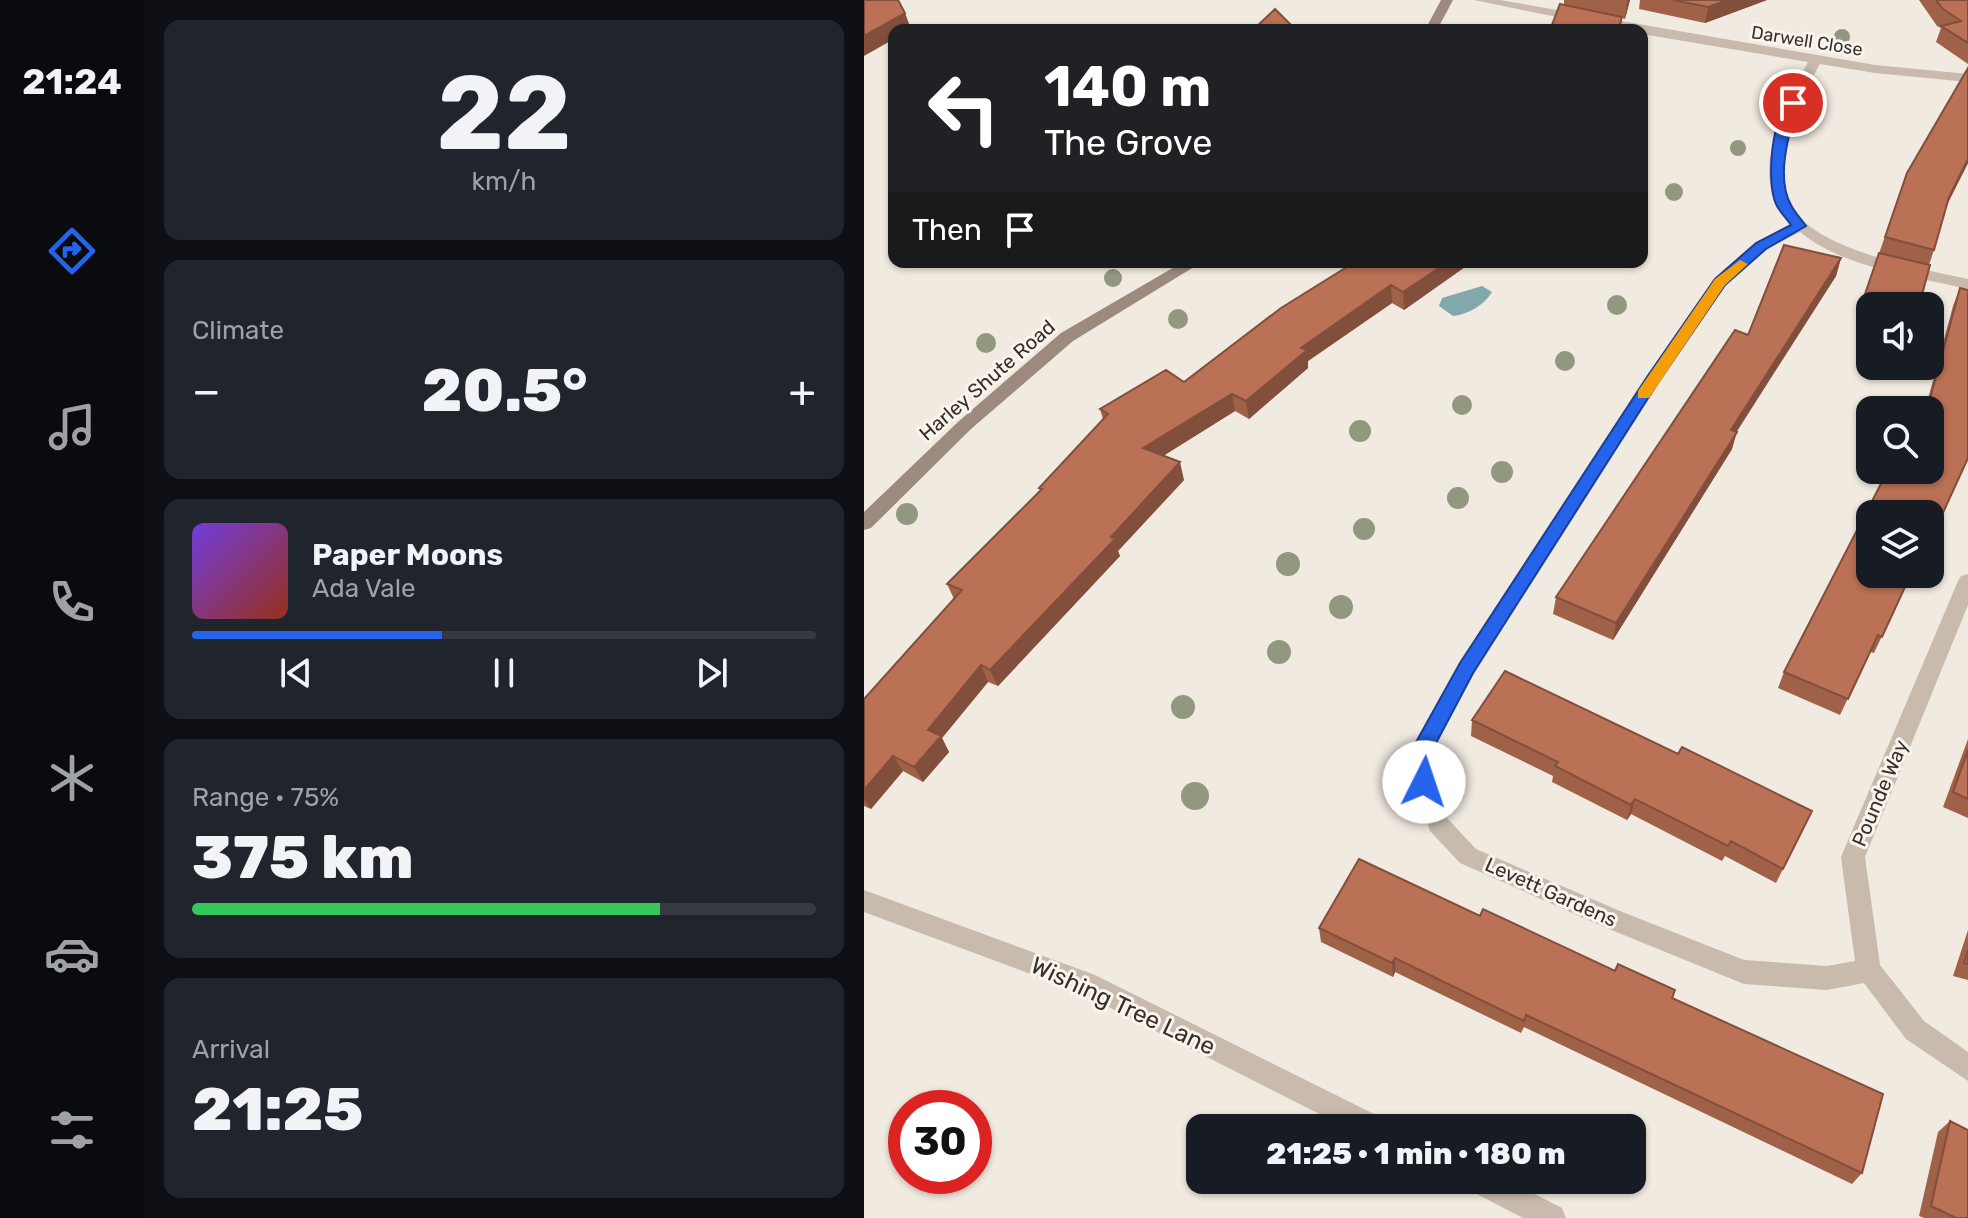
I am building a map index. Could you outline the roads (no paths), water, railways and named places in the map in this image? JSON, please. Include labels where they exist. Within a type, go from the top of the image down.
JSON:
[{"type":"main road","points":[[1434,24],[1447,0]]},
{"type":"main road","name":"Harley Shute Road","points":[[864,523],[965,425],[1067,337],[1184,268]]},
{"type":"street","name":"Darwell Close","points":[[1480,0],[1609,24]]},
{"type":"street","name":"Darwell Close","points":[[1648,31],[1815,60],[1968,78]]},
{"type":"street","points":[[1815,60],[1780,137],[1778,172],[1782,203],[1799,226],[1832,245],[1878,263],[1968,284]]},
{"type":"street","name":"Levett Gardens","points":[[1799,226],[1761,246],[1720,282],[1652,381],[1467,668],[1425,744],[1424,782],[1438,824],[1468,856],[1612,919],[1744,972],[1827,978],[1869,970]]},
{"type":"street","name":"Pounde Way","points":[[1968,581],[1853,857],[1861,931],[1869,970],[1915,1030],[1968,1068]]},
{"type":"street","name":"Wishing Tree Lane","points":[[864,901],[1086,983],[1347,1114]]},
{"type":"street","points":[[1506,1194],[1552,1218]]},
{"type":"water","points":[[1482,286],[1492,292],[1470,311],[1453,316],[1439,306],[1442,298]]}]
